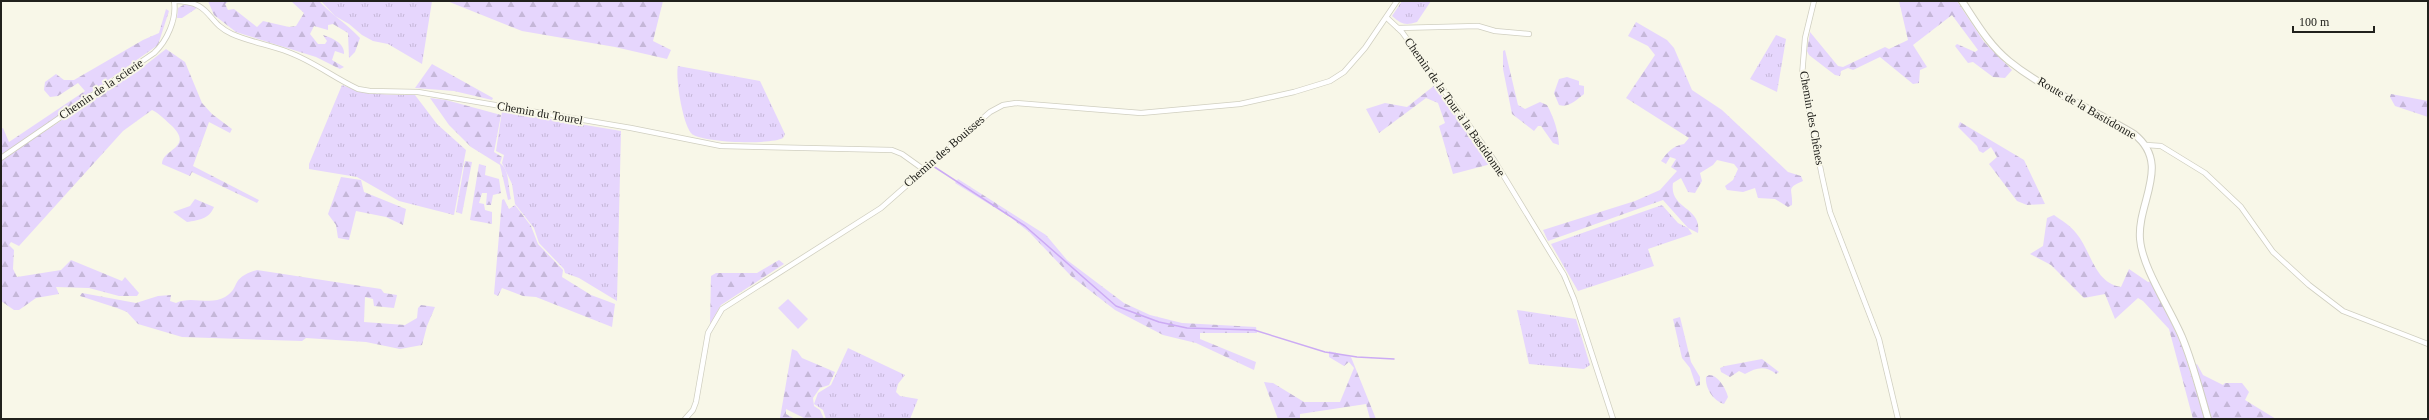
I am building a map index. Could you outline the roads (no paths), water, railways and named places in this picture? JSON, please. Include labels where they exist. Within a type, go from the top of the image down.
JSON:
[{"type":"street","points":[[174,1],[196,3],[202,1]]},
{"type":"street","name":"Chemin de la scierie","points":[[1,158],[154,54],[168,34],[174,13],[174,1]]},
{"type":"street","name":"Chemin des Bouisses","points":[[688,418],[696,402],[710,327],[722,309],[881,208],[984,116],[1003,105],[1035,104],[1141,112],[1240,104],[1294,92],[1330,81],[1344,72],[1358,58],[1387,18],[1397,1]]},
{"type":"street","name":"Chemin des Chênes","points":[[1814,1],[1805,38],[1802,76],[1830,212],[1879,339],[1898,419]]},
{"type":"street","name":"Route de la Bastidonne","points":[[1962,1],[1988,40],[2010,61],[2037,79],[2134,134],[2146,145],[2151,159],[2152,172],[2140,240],[2145,258],[2182,338],[2208,419]]},
{"type":"street","name":"Chemin du Tourel","points":[[196,3],[209,13],[220,27],[231,34],[288,52],[358,88],[376,91],[418,92],[631,128],[721,146],[892,150],[902,154],[923,169]]},
{"type":"street","name":"Chemin de la Tour à la Bastidonne","points":[[1387,18],[1398,28],[1494,160],[1564,275],[1574,299],[1613,419]]},
{"type":"street","points":[[1398,28],[1478,26],[1495,31],[1529,34]]},
{"type":"street","points":[[2146,145],[2161,146],[2205,173],[2241,207],[2273,252],[2309,285],[2343,311],[2428,344]]},
{"type":"waterway","points":[[933,166],[1025,226],[1116,306],[1159,322],[1187,328],[1254,330],[1325,352],[1357,357],[1394,359]]}]
